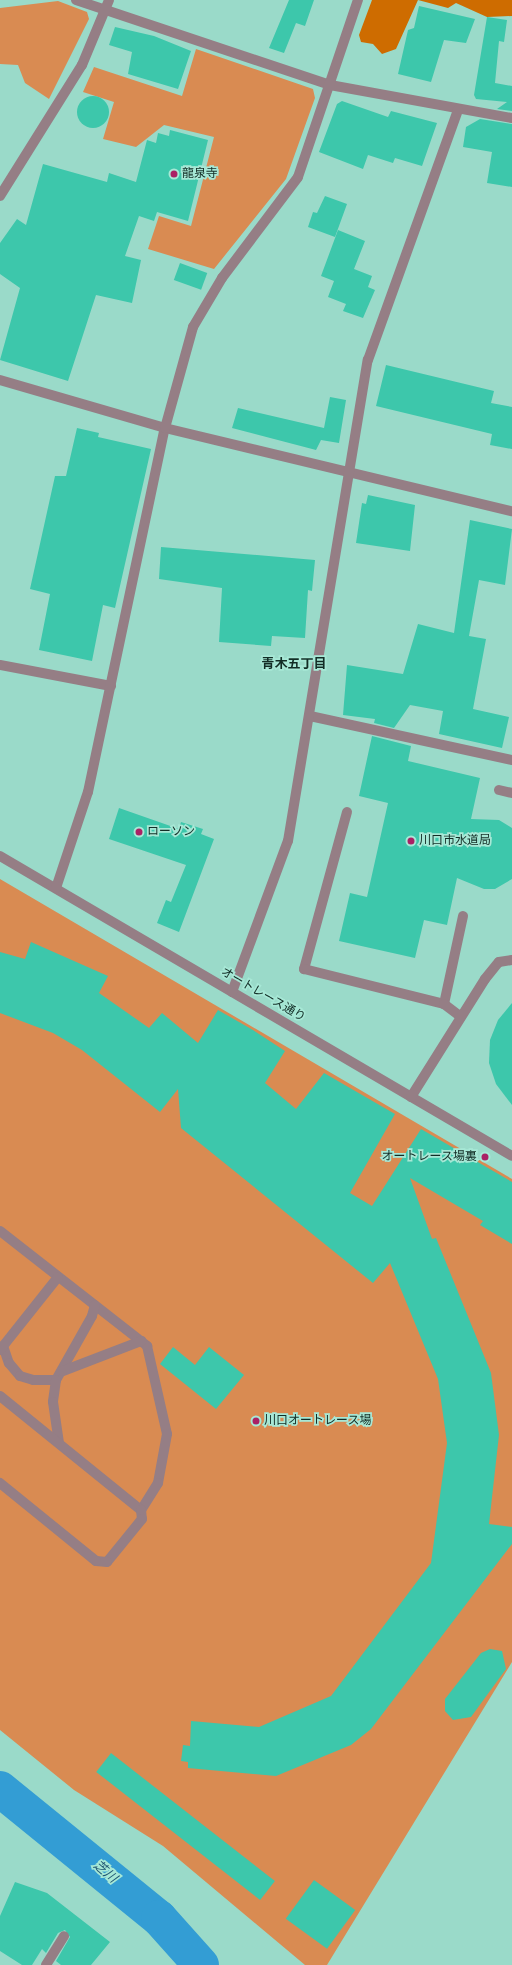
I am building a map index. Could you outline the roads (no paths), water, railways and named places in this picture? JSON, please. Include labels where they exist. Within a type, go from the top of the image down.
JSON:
[{"type":"street","points":[[76,0],[107,4],[330,85],[458,110],[512,118]]},
{"type":"street","points":[[56,888],[88,792],[165,428],[193,327],[222,278],[298,177],[358,0]]},
{"type":"street","points":[[0,196],[79,71],[107,4]]},
{"type":"street","points":[[232,992],[282,866],[310,716],[348,472],[368,360],[458,110]]},
{"type":"street","points":[[0,380],[165,428],[512,511]]},
{"type":"street","points":[[0,665],[111,686]]},
{"type":"street","points":[[310,716],[512,760]]},
{"type":"street","points":[[499,790],[512,793]]},
{"type":"street","points":[[347,812],[304,969],[444,1004],[461,1017]]},
{"type":"street","name":"オートレース通り","points":[[0,856],[512,1156]]},
{"type":"street","points":[[444,1004],[464,916]]},
{"type":"street","points":[[411,1097],[461,1017],[499,962],[512,960]]},
{"type":"street","points":[[0,1231],[147,1346],[167,1434],[158,1483],[141,1510],[142,1519],[107,1562],[96,1561],[0,1483]]},
{"type":"street","points":[[56,1380],[33,1380],[20,1376],[9,1363],[1,1348],[58,1276]]},
{"type":"street","points":[[59,1443],[52,1402],[56,1380],[63,1372],[95,1305]]},
{"type":"street","points":[[63,1372],[141,1341]]},
{"type":"street","points":[[0,1396],[141,1510]]},
{"type":"street","points":[[46,1965],[64,1936]]},
{"type":"waterway","name":"芝川","points":[[0,1789],[159,1918],[201,1965]]},
{"type":"place","name":"龍泉寺","points":[[174,174]]},
{"type":"place","name":"ローソン","points":[[139,832]]},
{"type":"place","name":"川口市水道局","points":[[411,841]]},
{"type":"place","name":"オートレース場裏","points":[[485,1157]]},
{"type":"place","name":"川口オートレース場","points":[[256,1421]]},
{"type":"district","name":"青木五丁目","points":[[294,664]]}]
